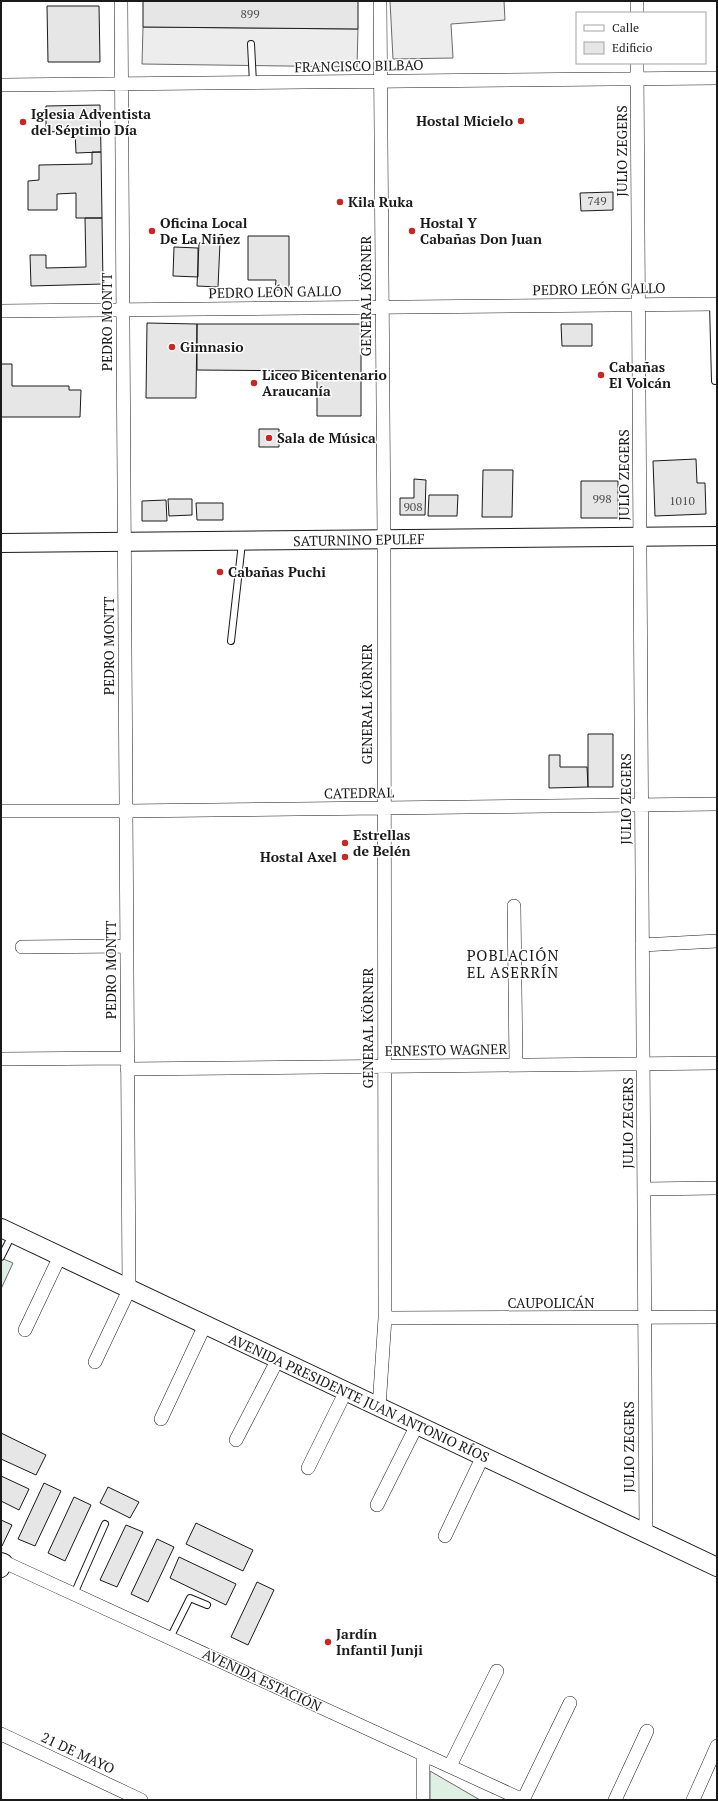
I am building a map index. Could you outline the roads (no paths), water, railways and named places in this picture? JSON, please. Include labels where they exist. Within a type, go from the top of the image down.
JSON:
[{"type":"main road","name":"SATURNINO EPULEF","points":[[1,543],[717,536]]},
{"type":"main road","name":"AVENIDA PRESIDENTE JUAN ANTONIO RÍOS","points":[[7,1231],[717,1567]]},
{"type":"street","name":"PEDRO MONTT","points":[[121,1],[129,1290]]},
{"type":"street","name":"GENERAL KÖRNER","points":[[379,1407],[385,1318],[383,809],[384,540],[380,1]]},
{"type":"street","points":[[637,1],[637,12]]},
{"type":"street","name":"JULIO ZEGERS","points":[[637,64],[646,1534]]},
{"type":"street","name":"FRANCISCO BILBAO","points":[[1,85],[717,78]]},
{"type":"street","name":"PEDRO LEÓN GALLO","points":[[1,311],[715,304]]},
{"type":"street","name":"CATEDRAL","points":[[1,811],[126,812],[717,804]]},
{"type":"street","points":[[514,906],[516,1065]]},
{"type":"street","points":[[642,945],[717,941]]},
{"type":"street","points":[[22,947],[127,946]]},
{"type":"street","name":"ERNESTO WAGNER","points":[[1,1059],[128,1064],[385,1066],[717,1063]]},
{"type":"street","points":[[644,1189],[717,1188]]},
{"type":"street","points":[[25,1330],[60,1256]]},
{"type":"street","points":[[95,1362],[129,1290]]},
{"type":"street","name":"CAUPOLICÁN","points":[[385,1318],[645,1319],[717,1317]]},
{"type":"street","points":[[161,1419],[205,1325]]},
{"type":"street","points":[[236,1440],[278,1359]]},
{"type":"street","points":[[308,1468],[346,1391]]},
{"type":"street","points":[[377,1505],[416,1424]]},
{"type":"street","points":[[445,1536],[483,1456]]},
{"type":"street","name":"AVENIDA ESTACIÓN","points":[[2,1564],[74,1594],[523,1800]]},
{"type":"street","points":[[450,1766],[497,1671]]},
{"type":"street","points":[[523,1800],[570,1703]]},
{"type":"street","points":[[615,1800],[648,1731]]},
{"type":"street","name":"21 DE MAYO","points":[[1,1734],[142,1800]]},
{"type":"street","points":[[693,1800],[717,1746]]},
{"type":"street","points":[[423,1754],[423,1800]]},
{"type":"lane","points":[[251,44],[253,83]]},
{"type":"lane","points":[[715,304],[715,380]]},
{"type":"lane","points":[[231,640],[242,541]]},
{"type":"lane","points":[[1,1257],[7,1231]]},
{"type":"lane","points":[[74,1594],[105,1524]]},
{"type":"lane","points":[[170,1638],[190,1598],[207,1605]]},
{"type":"place","name":"Hostal Micielo","points":[[521,121]]},
{"type":"place","name":"Iglesia Adventista del Séptimo Día","points":[[23,122]]},
{"type":"place","name":"Kila Ruka","points":[[340,202]]},
{"type":"place","name":"Oficina Local De La Niñez","points":[[152,231]]},
{"type":"place","name":"Hostal Y Cabañas Don Juan","points":[[412,231]]},
{"type":"place","name":"Gimnasio","points":[[172,347]]},
{"type":"place","name":"Cabañas El Volcán","points":[[601,375]]},
{"type":"place","name":"Liceo Bicentenario Araucanía","points":[[254,383]]},
{"type":"place","name":"Sala de Música","points":[[269,438]]},
{"type":"place","name":"Cabañas Puchi","points":[[220,572]]},
{"type":"place","name":"Estrellas de Belén","points":[[345,843]]},
{"type":"place","name":"Hostal Axel","points":[[345,857]]},
{"type":"place","name":"Jardín Infantil Junji","points":[[328,1642]]},
{"type":"district","name":"POBLACIÓN EL ASERRÍN","points":[[513,964]]}]
